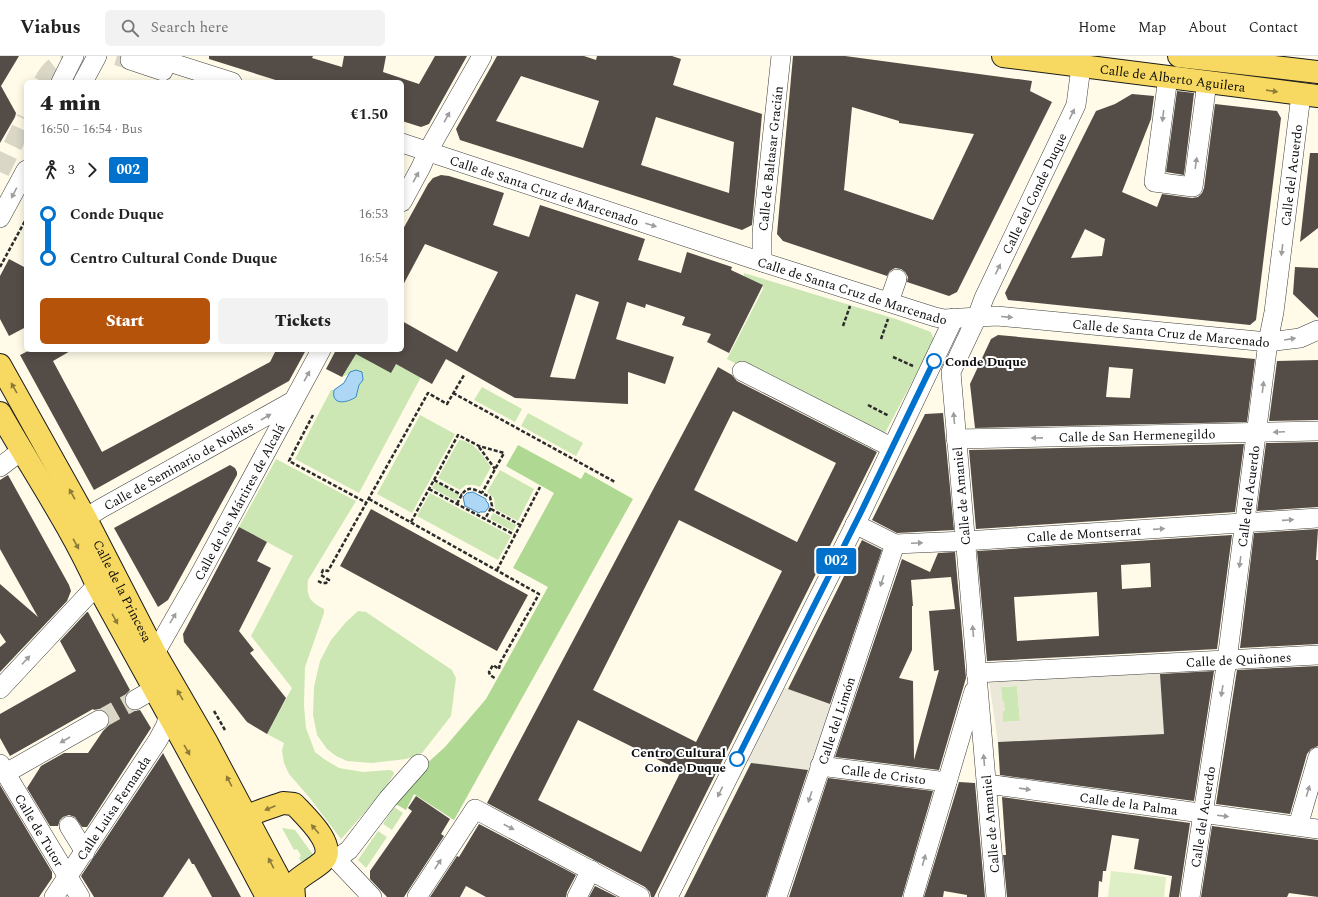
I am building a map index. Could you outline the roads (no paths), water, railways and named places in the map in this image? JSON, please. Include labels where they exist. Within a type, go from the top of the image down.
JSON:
[{"type":"main road","name":"Calle de Alberto Aguilera","points":[[1003,56],[1078,61],[1168,77],[1310,96]]},
{"type":"main road","name":"Calle de Alberto Aguilera","points":[[1178,56],[1318,72]]},
{"type":"main road","name":"Calle de la Princesa","points":[[0,365],[110,563],[155,652],[206,741],[267,897]]},
{"type":"main road","name":"Calle de la Princesa","points":[[0,413],[88,566],[168,716],[213,794],[240,825],[289,897]]},
{"type":"main road","points":[[240,825],[283,803],[294,804],[322,837],[331,858],[322,862],[297,879],[293,884],[294,897]]},
{"type":"street","points":[[62,80],[74,56]]},
{"type":"street","points":[[73,80],[86,56]]},
{"type":"street","points":[[84,80],[97,56]]},
{"type":"street","points":[[150,56],[226,80]]},
{"type":"street","points":[[404,198],[428,151],[482,56]]},
{"type":"street","name":"Calle de Baltasar Gracián","points":[[762,262],[762,233],[781,56]]},
{"type":"street","points":[[130,60],[193,80]]},
{"type":"street","name":"Calle del Conde Duque","points":[[976,317],[1076,105],[1078,61]]},
{"type":"street","points":[[1168,77],[1154,182],[1193,187],[1207,82]]},
{"type":"street","name":"Calle del Acuerdo","points":[[1190,897],[1227,660],[1268,342],[1310,96]]},
{"type":"street","name":"Calle de Santa Cruz de Marcenado","points":[[404,144],[762,262],[889,310],[944,319],[997,316],[1082,316],[1268,342],[1300,338],[1318,330]]},
{"type":"street","points":[[1,217],[24,174]]},
{"type":"street","points":[[889,310],[897,279]]},
{"type":"street","name":"Calle de Amaniel","points":[[976,317],[951,372],[951,382],[996,897]]},
{"type":"street","points":[[668,897],[855,524],[891,447],[922,371],[954,318]]},
{"type":"street","name":"Calle de los Mártires de Alcalá","points":[[155,652],[199,576],[320,352]]},
{"type":"street","points":[[742,371],[891,447]]},
{"type":"street","points":[[922,371],[942,376],[951,382]]},
{"type":"street","name":"Calle de Seminario de Nobles","points":[[86,519],[100,509],[293,401]]},
{"type":"street","name":"Calle de San Hermenegildo","points":[[956,439],[1318,431]]},
{"type":"street","points":[[0,467],[21,451]]},
{"type":"street","name":"Calle de Montserrat","points":[[855,524],[895,544],[965,541],[1318,518]]},
{"type":"street","name":"Calle del Limón","points":[[777,897],[895,544]]},
{"type":"street","points":[[0,689],[97,585],[108,571],[110,563]]},
{"type":"street","name":"Calle de Quiñones","points":[[977,676],[1160,663],[1318,655]]},
{"type":"street","name":"Calle de Amaniel","points":[[913,897],[977,676]]},
{"type":"street","points":[[135,700],[154,689]]},
{"type":"street","name":"Calle Luisa Fernanda","points":[[54,897],[158,740],[166,725],[168,716]]},
{"type":"street","points":[[3,769],[99,720]]},
{"type":"street","points":[[1298,826],[1318,757]]},
{"type":"street","points":[[372,897],[331,858],[349,850],[388,799],[419,764]]},
{"type":"street","name":"Calle de Cristo","points":[[820,766],[947,782]]},
{"type":"street","name":"Calle de Tutor","points":[[3,769],[80,897]]},
{"type":"street","name":"Calle de la Palma","points":[[986,784],[1318,829]]},
{"type":"street","points":[[417,897],[474,809],[640,897]]},
{"type":"street","points":[[69,826],[85,852]]},
{"type":"street","points":[[577,897],[591,870]]},
{"type":"water","points":[[356,370],[362,372],[363,380],[359,385],[356,397],[344,402],[337,401],[335,399],[334,390],[344,383],[350,372]]},
{"type":"water","points":[[473,492],[486,499],[489,507],[485,512],[479,513],[465,506],[463,497],[467,493]]},
{"type":"tunnel","points":[[44,80],[49,72],[60,63],[75,56]]},
{"type":"tunnel","points":[[117,56],[130,60]]},
{"type":"tunnel","points":[[0,172],[24,122]]},
{"type":"tunnel","points":[[99,720],[135,700]]},
{"type":"place","name":"Conde Duque","points":[[934,361]]},
{"type":"place","name":"Centro Cultural Conde Duque","points":[[737,759]]}]
